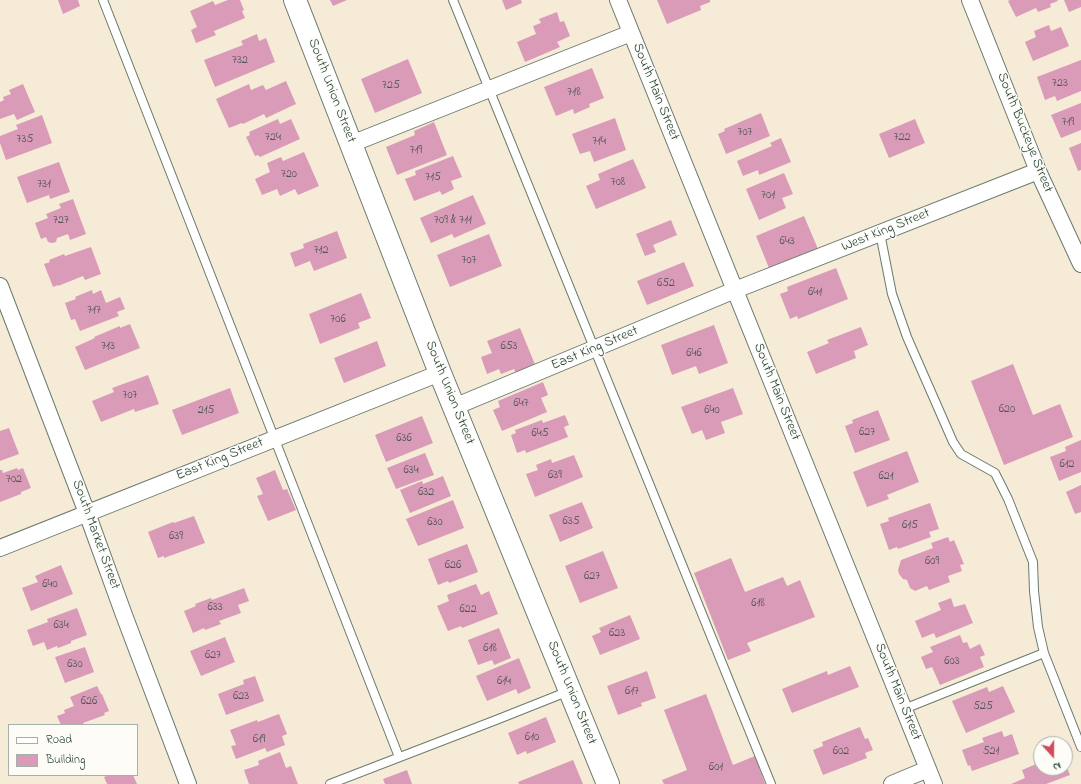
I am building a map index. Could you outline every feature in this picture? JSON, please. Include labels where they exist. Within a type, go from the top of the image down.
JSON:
[{"type":"street","name":"South Union Street","points":[[295,0],[440,373],[608,784]]},
{"type":"street","name":"South Main Street","points":[[618,0],[934,784]]},
{"type":"street","name":"South Buckeye Street","points":[[970,0],[1038,171],[1081,264]]},
{"type":"street","points":[[351,144],[631,33]]},
{"type":"street","name":"West King Street","points":[[735,290],[1038,171]]},
{"type":"street","name":"South Market Street","points":[[0,286],[87,513],[188,784]]},
{"type":"street","name":"East King Street","points":[[454,407],[735,290]]},
{"type":"street","name":"East King Street","points":[[0,548],[440,373]]},
{"type":"street","points":[[892,784],[928,769]]},
{"type":"lane","points":[[103,0],[399,757]]},
{"type":"lane","points":[[453,0],[771,784]]},
{"type":"lane","points":[[880,233],[892,294],[907,337],[953,442],[961,454],[995,473],[1008,499],[1033,562],[1034,591],[1038,627],[1044,653],[1081,747]]},
{"type":"lane","points":[[904,709],[1044,653]]},
{"type":"lane","points":[[330,784],[570,690]]},
{"type":"building","points":[[58,0],[78,0],[80,6],[63,14]]},
{"type":"building","points":[[228,0],[240,0],[245,18],[214,31],[216,35],[196,43],[191,30],[197,27],[190,11],[213,1],[215,5]]},
{"type":"building","points":[[330,0],[347,0],[333,6]]},
{"type":"building","points":[[502,0],[521,0],[522,3],[506,10]]},
{"type":"building","points":[[657,0],[710,0],[710,2],[700,6],[701,10],[667,24]]},
{"type":"building","points":[[1064,0],[1081,0],[1081,7],[1069,12]]},
{"type":"building","points":[[1008,1],[1058,1],[1050,4],[1051,7],[1038,12],[1036,8],[1016,17]]},
{"type":"building","points":[[557,12],[560,22],[564,21],[570,36],[557,42],[560,47],[525,62],[517,42],[536,34],[533,26],[541,23],[539,19]]},
{"type":"building","points":[[1049,25],[1051,31],[1061,27],[1069,46],[1033,61],[1025,42],[1036,37],[1034,31]]},
{"type":"building","points":[[257,34],[259,41],[266,38],[275,62],[215,87],[204,60],[243,45],[241,41]]},
{"type":"building","points":[[408,59],[422,93],[375,113],[361,79]]},
{"type":"building","points":[[1081,60],[1081,91],[1057,101],[1055,96],[1045,100],[1037,77]]},
{"type":"building","points":[[592,68],[604,98],[589,104],[590,107],[574,114],[573,109],[556,116],[544,87]]},
{"type":"building","points":[[286,81],[296,104],[266,118],[264,114],[243,124],[242,123],[229,128],[216,99],[249,84],[251,90],[263,85],[266,90]]},
{"type":"building","points":[[23,84],[35,112],[17,120],[14,114],[0,119],[0,102],[4,100],[3,97],[11,94],[9,90]]},
{"type":"building","points":[[1081,103],[1081,130],[1061,138],[1051,115]]},
{"type":"building","points":[[761,113],[770,136],[726,154],[718,134],[725,131],[724,129]]},
{"type":"building","points":[[42,115],[52,143],[6,160],[0,143],[0,136],[18,129],[16,125]]},
{"type":"building","points":[[615,118],[626,150],[594,162],[590,151],[580,154],[572,134]]},
{"type":"building","points":[[278,119],[280,124],[291,119],[300,139],[260,157],[258,155],[255,156],[246,137],[250,135],[249,132]]},
{"type":"building","points":[[915,119],[925,143],[889,158],[879,134]]},
{"type":"building","points":[[434,122],[447,155],[397,175],[386,147],[415,135],[414,131]]},
{"type":"building","points":[[781,138],[791,162],[759,175],[758,170],[743,176],[737,161],[772,146],[770,143]]},
{"type":"building","points":[[1081,143],[1081,170],[1078,171],[1069,148]]},
{"type":"building","points":[[304,152],[319,186],[298,195],[295,189],[280,196],[277,189],[262,195],[255,179],[270,172],[267,163],[281,157],[283,161]]},
{"type":"building","points":[[453,156],[462,177],[451,181],[454,189],[442,195],[440,191],[414,201],[405,179],[416,175],[415,171]]},
{"type":"building","points":[[633,159],[646,188],[596,209],[586,186],[600,180],[598,174]]},
{"type":"building","points":[[59,162],[70,192],[50,199],[49,195],[27,203],[17,177]]},
{"type":"building","points":[[784,173],[793,194],[782,198],[786,208],[759,220],[746,189]]},
{"type":"building","points":[[473,195],[486,224],[454,238],[452,234],[431,243],[420,218]]},
{"type":"building","points":[[73,199],[86,234],[70,240],[68,234],[57,238],[56,242],[52,243],[48,242],[46,237],[41,239],[35,223],[48,218],[46,214],[61,208],[59,204]]},
{"type":"building","points":[[804,216],[818,249],[769,268],[756,236]]},
{"type":"building","points":[[671,220],[677,235],[653,245],[656,252],[645,256],[636,234]]},
{"type":"building","points":[[337,231],[347,258],[314,271],[310,261],[295,267],[290,253],[304,248],[303,244]]},
{"type":"building","points":[[489,234],[502,266],[450,287],[437,255]]},
{"type":"building","points":[[91,247],[101,274],[85,280],[83,276],[53,287],[44,264],[50,262],[49,260],[64,254],[65,256]]},
{"type":"building","points":[[684,262],[694,286],[647,305],[637,281]]},
{"type":"building","points":[[836,268],[848,299],[798,319],[797,316],[790,319],[780,294],[788,291],[787,287]]},
{"type":"building","points":[[92,290],[93,294],[101,290],[106,303],[120,297],[125,309],[117,312],[119,316],[80,331],[75,319],[71,320],[65,303]]},
{"type":"building","points":[[361,293],[371,318],[358,323],[360,328],[320,344],[309,314]]},
{"type":"building","points":[[130,324],[140,348],[85,370],[75,347],[120,326],[120,328]]},
{"type":"building","points":[[714,325],[728,363],[699,374],[696,366],[672,375],[661,345]]},
{"type":"building","points":[[861,327],[868,345],[854,351],[856,358],[816,374],[807,352],[829,343],[827,340]]},
{"type":"building","points":[[520,328],[536,367],[517,375],[514,369],[501,374],[499,369],[487,374],[481,357],[492,353],[487,341]]},
{"type":"building","points":[[377,341],[386,366],[344,383],[334,358]]},
{"type":"building","points":[[1013,364],[1033,415],[1060,404],[1073,437],[1004,465],[971,381]]},
{"type":"building","points":[[148,375],[159,404],[135,412],[134,409],[101,422],[92,401],[114,392],[112,388]]},
{"type":"building","points":[[543,382],[548,395],[541,398],[547,412],[502,431],[493,410],[500,407],[498,401]]},
{"type":"building","points":[[230,388],[239,413],[182,435],[172,410]]},
{"type":"building","points":[[733,388],[743,414],[721,422],[725,433],[706,440],[702,430],[692,434],[681,407]]},
{"type":"building","points":[[878,410],[890,440],[855,453],[845,426],[853,423],[852,420]]},
{"type":"building","points":[[565,415],[569,425],[564,427],[568,437],[526,453],[525,450],[517,453],[511,435],[516,433],[515,430],[542,420],[543,423]]},
{"type":"building","points":[[422,416],[433,443],[386,462],[375,435]]},
{"type":"building","points":[[9,428],[19,454],[0,461],[0,431]]},
{"type":"building","points":[[1081,440],[1081,472],[1059,481],[1050,457],[1066,451],[1065,447]]},
{"type":"building","points":[[907,451],[919,482],[887,495],[889,499],[867,507],[853,472]]},
{"type":"building","points":[[425,453],[434,475],[396,489],[387,468]]},
{"type":"building","points":[[574,455],[583,477],[535,497],[526,474],[538,470],[536,465],[551,459],[552,463]]},
{"type":"building","points":[[17,468],[18,470],[23,468],[31,488],[21,492],[21,494],[0,502],[0,470],[2,470],[3,473]]},
{"type":"building","points":[[275,470],[283,490],[287,489],[296,510],[268,521],[257,496],[263,494],[256,478]]},
{"type":"building","points":[[443,476],[451,496],[410,513],[400,490],[422,481],[423,484]]},
{"type":"building","points":[[1081,485],[1081,512],[1075,514],[1066,492]]},
{"type":"building","points":[[453,500],[464,528],[418,546],[406,519]]},
{"type":"building","points":[[582,502],[593,528],[560,542],[549,515]]},
{"type":"building","points":[[930,503],[939,529],[929,532],[931,537],[898,549],[897,547],[889,550],[880,524],[889,521],[888,518]]},
{"type":"building","points":[[194,516],[205,543],[164,558],[164,556],[158,558],[148,532],[173,522],[174,523]]},
{"type":"building","points":[[948,537],[950,542],[954,540],[964,564],[960,565],[962,571],[948,576],[950,582],[929,590],[927,586],[915,591],[910,588],[907,580],[903,579],[899,574],[898,570],[901,560],[933,548],[931,543]]},
{"type":"building","points":[[467,544],[478,572],[449,583],[448,581],[438,585],[428,559]]},
{"type":"building","points":[[603,551],[618,588],[580,603],[565,566]]},
{"type":"building","points":[[731,558],[745,592],[783,577],[787,586],[800,580],[815,617],[747,643],[751,651],[728,660],[694,573]]},
{"type":"building","points":[[61,565],[73,594],[31,611],[22,588],[38,582],[35,576]]},
{"type":"building","points":[[476,584],[481,595],[489,591],[498,614],[462,628],[461,626],[448,631],[437,606],[449,601],[447,595]]},
{"type":"building","points":[[244,588],[249,601],[238,605],[241,613],[219,621],[221,624],[205,630],[204,628],[193,633],[184,611],[196,606],[195,604],[211,598],[212,600]]},
{"type":"building","points":[[951,598],[954,607],[965,604],[973,623],[936,638],[934,633],[922,638],[915,621],[941,610],[938,603]]},
{"type":"building","points":[[77,608],[87,635],[58,648],[57,646],[47,650],[44,642],[33,646],[27,630],[48,622],[47,619]]},
{"type":"building","points":[[630,615],[640,639],[600,655],[592,636],[601,632],[599,628]]},
{"type":"building","points":[[499,628],[511,658],[494,665],[492,660],[478,665],[468,640]]},
{"type":"building","points":[[960,635],[963,643],[967,642],[970,649],[980,644],[985,655],[980,657],[984,667],[940,685],[932,667],[926,669],[921,657],[933,652],[930,647]]},
{"type":"building","points":[[225,637],[235,662],[201,676],[190,651]]},
{"type":"building","points":[[85,647],[94,672],[65,683],[55,657]]},
{"type":"building","points":[[519,658],[531,688],[518,694],[516,689],[487,701],[476,676]]},
{"type":"building","points":[[850,666],[859,687],[792,713],[782,689],[827,671],[828,675]]},
{"type":"building","points":[[647,671],[656,698],[641,703],[642,706],[618,715],[607,686]]},
{"type":"building","points":[[255,676],[264,701],[226,715],[218,694],[244,684],[243,680]]},
{"type":"building","points":[[97,686],[109,711],[104,713],[105,715],[84,724],[61,724],[57,716],[65,713],[64,710],[74,706],[70,697]]},
{"type":"building","points":[[1003,686],[1015,712],[966,733],[952,701],[987,687],[989,692]]},
{"type":"building","points":[[706,694],[733,765],[755,756],[765,784],[664,784],[662,780],[687,770],[664,710]]},
{"type":"building","points":[[279,714],[287,734],[282,736],[285,745],[267,752],[265,748],[236,759],[231,746],[236,745],[230,730]]},
{"type":"building","points":[[546,717],[556,742],[527,754],[526,751],[517,755],[508,733]]},
{"type":"building","points":[[860,727],[865,739],[868,738],[873,750],[865,753],[867,758],[823,775],[813,750],[823,746],[822,742]]},
{"type":"building","points":[[1002,731],[1004,737],[1012,734],[1019,754],[972,771],[970,765],[968,766],[962,750],[984,742],[982,738]]},
{"type":"building","points":[[280,752],[286,768],[291,766],[298,784],[249,784],[244,770],[259,765],[258,761]]},
{"type":"building","points":[[573,760],[583,784],[519,784],[518,782]]},
{"type":"building","points":[[1033,765],[1033,776],[1067,776],[1046,784],[1011,784],[1025,778],[1022,770]]},
{"type":"building","points":[[407,770],[412,784],[385,784],[383,779]]},
{"type":"building","points":[[133,776],[137,784],[107,784],[104,777]]}]
